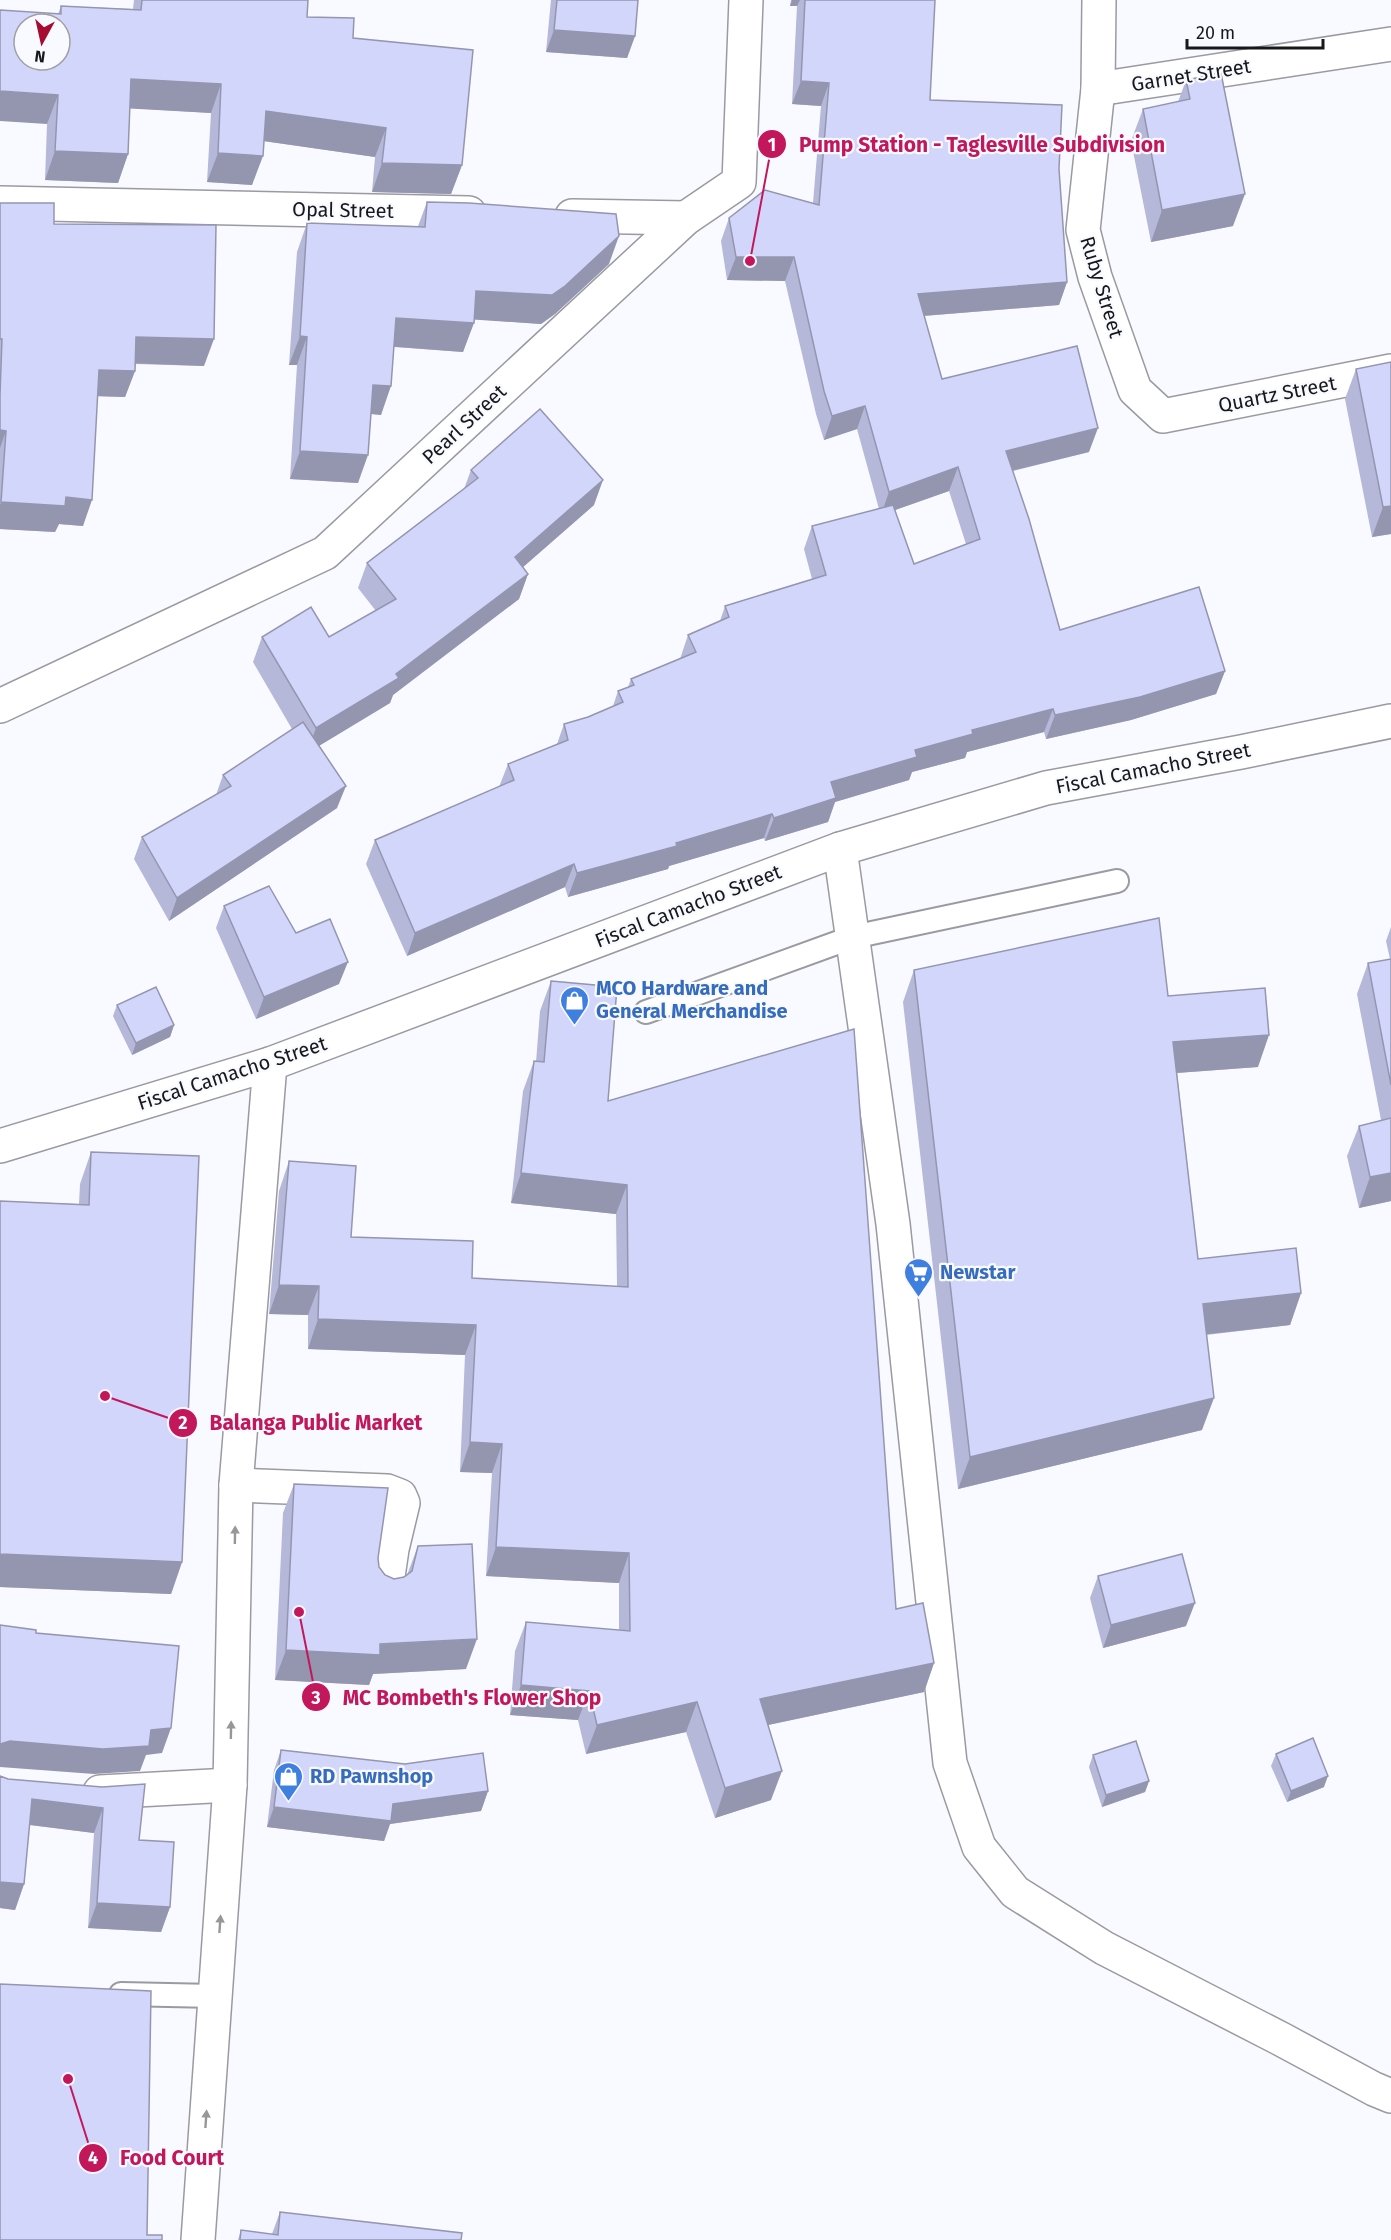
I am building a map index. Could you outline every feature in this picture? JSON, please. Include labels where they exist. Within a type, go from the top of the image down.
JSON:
[{"type":"street","name":"Pearl Street","points":[[0,706],[325,553],[686,218],[739,182],[746,0]]},
{"type":"street","name":"Ruby Street","points":[[1099,0],[1098,88],[1083,230],[1095,277],[1135,390],[1163,416]]},
{"type":"street","name":"Garnet Street","points":[[1098,88],[1391,45]]},
{"type":"street","name":"Opal Street","points":[[0,203],[497,214]]},
{"type":"street","points":[[544,215],[686,218]]},
{"type":"street","name":"Quartz Street","points":[[1163,416],[1391,371]]},
{"type":"street","name":"Fiscal Camacho Street","points":[[0,1146],[270,1064],[840,849],[1046,788],[1241,752],[1391,721]]},
{"type":"street","points":[[840,849],[893,1224],[950,1763],[979,1848],[1015,1892],[1104,1948],[1391,2096]]},
{"type":"street","points":[[198,2240],[230,1785],[236,1485],[270,1064]]},
{"type":"street","points":[[236,1485],[387,1491],[400,1496],[403,1503],[392,1549],[386,1590]]},
{"type":"street","points":[[70,1791],[94,1792],[230,1785]]},
{"type":"lane","points":[[646,1012],[853,937],[1117,881]]},
{"type":"lane","points":[[96,1993],[215,1996]]},
{"type":"building","points":[[142,0],[308,0],[307,17],[354,18],[353,38],[473,50],[462,165],[382,163],[386,128],[266,111],[263,156],[218,153],[221,84],[131,79],[128,154],[55,151],[58,95],[0,91],[0,10],[30,12],[12,12],[12,72],[72,72],[72,12],[61,12],[61,6],[141,10]]},
{"type":"building","points":[[557,0],[638,0],[635,36],[554,30]]},
{"type":"building","points":[[805,0],[935,0],[930,100],[1062,105],[1059,169],[1067,282],[918,294],[942,379],[1077,346],[1098,428],[1006,451],[1029,519],[1060,630],[1199,587],[1225,671],[1140,697],[1055,715],[1053,709],[972,730],[973,734],[915,750],[917,757],[831,782],[836,798],[774,818],[772,814],[676,843],[677,846],[577,873],[574,864],[415,933],[375,840],[514,780],[508,764],[568,740],[564,724],[588,717],[623,702],[618,691],[634,685],[631,679],[696,652],[688,635],[729,617],[725,606],[826,575],[812,526],[893,505],[914,564],[980,539],[958,467],[889,492],[865,406],[832,416],[824,391],[794,257],[736,257],[729,218],[765,190],[819,205],[829,83],[801,81]]},
{"type":"building","points":[[1221,73],[1245,194],[1162,210],[1143,109],[1190,99],[1186,80]]},
{"type":"building","points":[[427,202],[616,214],[619,236],[565,286],[552,295],[476,291],[474,323],[396,318],[391,386],[373,385],[368,455],[300,451],[307,337],[300,336],[307,223],[425,227]]},
{"type":"building","points":[[0,203],[54,203],[54,224],[216,225],[214,339],[136,337],[135,371],[99,370],[92,500],[66,497],[65,506],[1,502],[6,431],[0,430],[2,339],[0,339]]},
{"type":"building","points":[[1391,362],[1391,506],[1383,507],[1356,369]]},
{"type":"building","points":[[540,409],[603,480],[515,557],[528,574],[396,674],[399,678],[316,728],[262,637],[311,607],[329,637],[396,599],[367,563],[478,478],[471,470]]},
{"type":"building","points":[[303,722],[346,786],[177,898],[142,837],[231,786],[223,775]]},
{"type":"building","points":[[269,886],[296,933],[330,919],[348,962],[264,997],[224,906]]},
{"type":"building","points":[[1159,918],[1168,996],[1265,988],[1269,1035],[1173,1042],[1198,1259],[1296,1248],[1301,1293],[1203,1304],[1214,1398],[970,1457],[914,970]]},
{"type":"building","points":[[1391,959],[1391,1085],[1368,963]]},
{"type":"building","points":[[551,981],[617,987],[608,1101],[854,1029],[896,1609],[923,1603],[934,1663],[760,1699],[782,1771],[725,1788],[697,1702],[597,1725],[589,1691],[521,1685],[526,1622],[630,1631],[629,1553],[496,1547],[502,1444],[470,1442],[476,1325],[318,1319],[319,1286],[279,1285],[289,1161],[356,1166],[351,1237],[473,1241],[472,1278],[628,1287],[627,1185],[521,1173],[534,1061],[544,1062]]},
{"type":"building","points":[[156,987],[174,1025],[136,1043],[117,1005]]},
{"type":"building","points":[[1391,1118],[1391,1173],[1370,1177],[1359,1126]]},
{"type":"building","points":[[91,1152],[199,1156],[182,1562],[0,1554],[0,1201],[89,1205]]},
{"type":"building","points":[[294,1484],[388,1488],[378,1558],[379,1567],[385,1575],[394,1579],[404,1577],[412,1571],[418,1546],[472,1544],[477,1639],[380,1644],[380,1655],[286,1650]]},
{"type":"building","points":[[1182,1554],[1195,1603],[1111,1625],[1098,1576]]},
{"type":"building","points":[[0,1625],[36,1630],[36,1633],[179,1646],[171,1728],[151,1730],[149,1746],[103,1749],[10,1741],[0,1744]]},
{"type":"building","points":[[1313,1738],[1328,1776],[1291,1791],[1276,1754]]},
{"type":"building","points":[[1136,1741],[1149,1781],[1106,1795],[1093,1755]]},
{"type":"building","points":[[281,1750],[405,1764],[483,1753],[488,1791],[393,1804],[391,1821],[274,1807]]},
{"type":"building","points":[[0,1776],[8,1779],[102,1787],[145,1784],[139,1840],[174,1842],[170,1907],[97,1903],[103,1808],[32,1799],[24,1884],[0,1882]]},
{"type":"building","points":[[0,1984],[151,1991],[147,2235],[162,2235],[162,2240],[0,2240]]},
{"type":"building","points":[[280,2212],[462,2233],[461,2240],[240,2240],[241,2230],[278,2235]]},
{"type":"place","name":"Pump Station - Taglesville Subdivision","points":[[750,261]]},
{"type":"place","name":"MCO Hardware and General Merchandise","points":[[575,1026]]},
{"type":"place","name":"Newstar","points":[[919,1298]]},
{"type":"place","name":"Balanga Public Market","points":[[105,1396]]},
{"type":"place","name":"MC Bombeth's Flower Shop","points":[[299,1612]]},
{"type":"place","name":"RD Pawnshop","points":[[289,1802]]},
{"type":"place","name":"Food Court","points":[[68,2079]]}]
